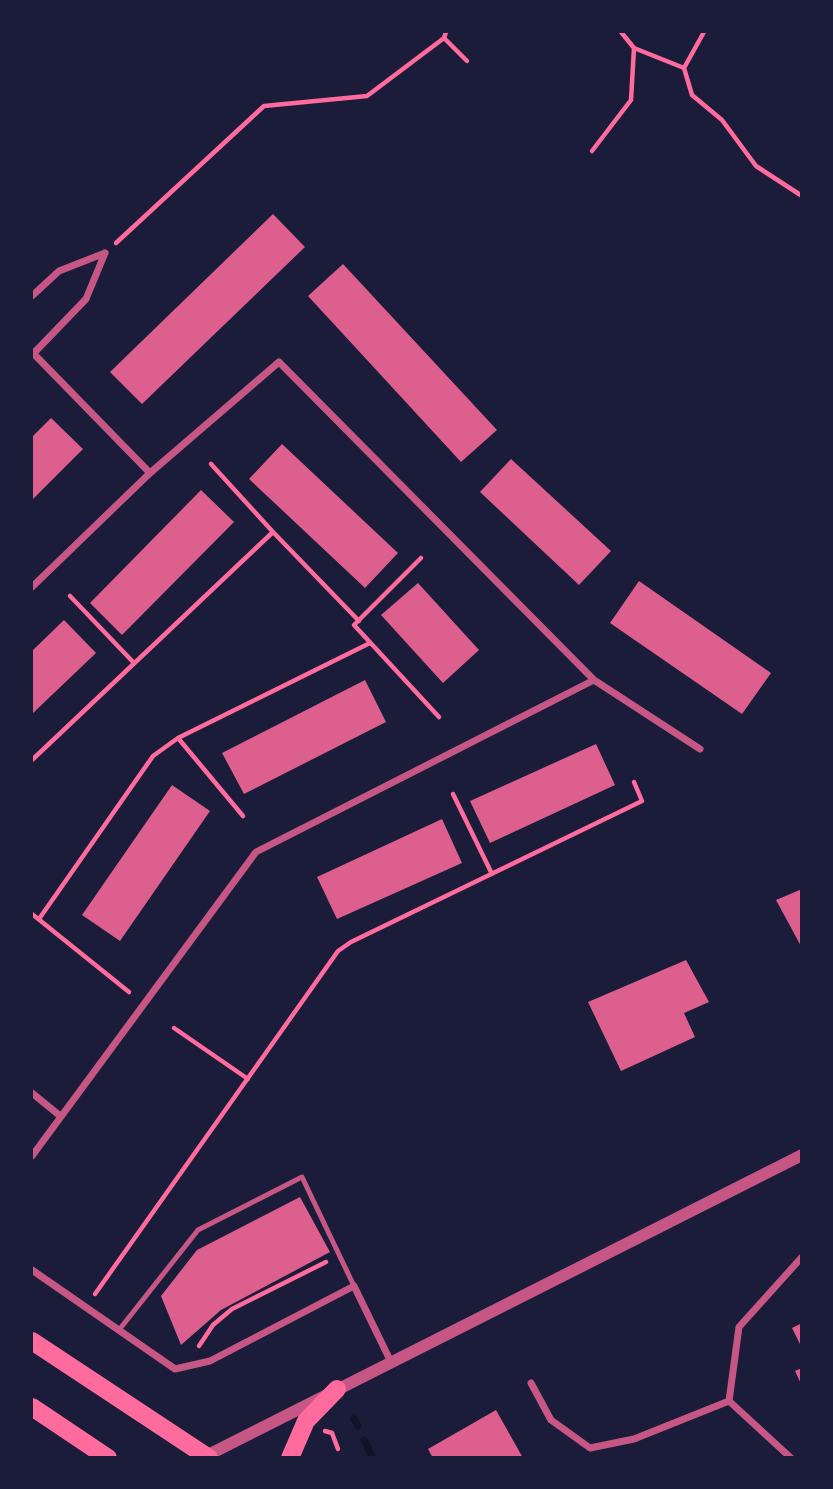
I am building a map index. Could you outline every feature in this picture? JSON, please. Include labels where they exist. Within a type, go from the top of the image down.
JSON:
[{"type":"main road","points":[[32,1341],[206,1457]]},
{"type":"main road","points":[[290,1458],[306,1421],[337,1389]]},
{"type":"main road","points":[[32,1407],[108,1458]]},
{"type":"street","points":[[32,296],[59,271],[105,253]]},
{"type":"street","points":[[105,253],[86,299],[32,354],[150,473]]},
{"type":"street","points":[[32,587],[150,473],[279,362],[594,680],[700,750]]},
{"type":"street","points":[[32,1156],[59,1115],[256,852],[594,680]]},
{"type":"street","points":[[32,1093],[59,1115]]},
{"type":"street","points":[[206,1457],[390,1360],[802,1155]]},
{"type":"street","points":[[729,1401],[739,1327],[802,1257]]},
{"type":"street","points":[[32,1270],[175,1368],[210,1361],[354,1286],[390,1360]]},
{"type":"street","points":[[531,1383],[551,1420],[590,1448],[634,1439],[729,1401]]},
{"type":"street","points":[[729,1401],[791,1458]]},
{"type":"lane","points":[[119,1330],[198,1230],[302,1177],[354,1286]]},
{"type":"path","points":[[621,32],[634,48],[684,68]]},
{"type":"path","points":[[704,32],[684,68],[692,94],[722,120],[756,166],[802,196]]},
{"type":"path","points":[[105,253],[264,106],[367,96],[445,35],[467,61]]},
{"type":"path","points":[[592,151],[631,100],[634,48]]},
{"type":"path","points":[[211,464],[359,621]]},
{"type":"path","points":[[32,760],[273,532]]},
{"type":"path","points":[[421,558],[354,625],[439,717]]},
{"type":"path","points":[[70,596],[134,663]]},
{"type":"path","points":[[39,919],[153,756],[178,738],[370,643]]},
{"type":"path","points":[[178,738],[243,816]]},
{"type":"path","points":[[96,1294],[338,951],[351,942],[642,801],[634,782]]},
{"type":"path","points":[[453,794],[492,874]]},
{"type":"path","points":[[32,914],[130,992]]},
{"type":"path","points":[[174,1028],[248,1079]]},
{"type":"path","points":[[191,1353],[204,1343],[213,1325],[232,1309],[339,1255]]},
{"type":"building","points":[[273,214],[305,247],[142,404],[110,372]]},
{"type":"building","points":[[343,264],[497,430],[461,462],[308,296]]},
{"type":"building","points":[[51,418],[83,449],[32,500],[32,437]]},
{"type":"building","points":[[282,444],[398,553],[365,588],[249,479]]},
{"type":"building","points":[[511,459],[611,551],[579,585],[480,492]]},
{"type":"building","points":[[201,490],[234,522],[122,635],[90,603]]},
{"type":"building","points":[[639,581],[771,673],[742,714],[610,623]]},
{"type":"building","points":[[418,583],[479,650],[443,683],[381,615]]},
{"type":"building","points":[[64,620],[96,653],[32,714],[32,651]]},
{"type":"building","points":[[365,680],[386,722],[244,794],[222,753]]},
{"type":"building","points":[[596,744],[615,785],[490,843],[470,801]]},
{"type":"building","points":[[172,785],[210,811],[120,941],[82,915]]},
{"type":"building","points":[[442,819],[462,863],[337,919],[317,877]]},
{"type":"building","points":[[802,889],[802,948],[776,900]]},
{"type":"building","points":[[686,960],[709,1002],[684,1013],[695,1037],[621,1071],[588,1002]]},
{"type":"building","points":[[300,1197],[330,1252],[221,1310],[181,1345],[161,1296],[197,1250]]},
{"type":"building","points":[[802,1323],[802,1348],[792,1328]]},
{"type":"building","points":[[802,1368],[802,1386],[795,1371]]},
{"type":"building","points":[[496,1410],[523,1458],[433,1458],[428,1449]]},
{"type":"waterway","points":[[354,1419],[358,1426]]},
{"type":"waterway","points":[[364,1440],[373,1458]]}]
